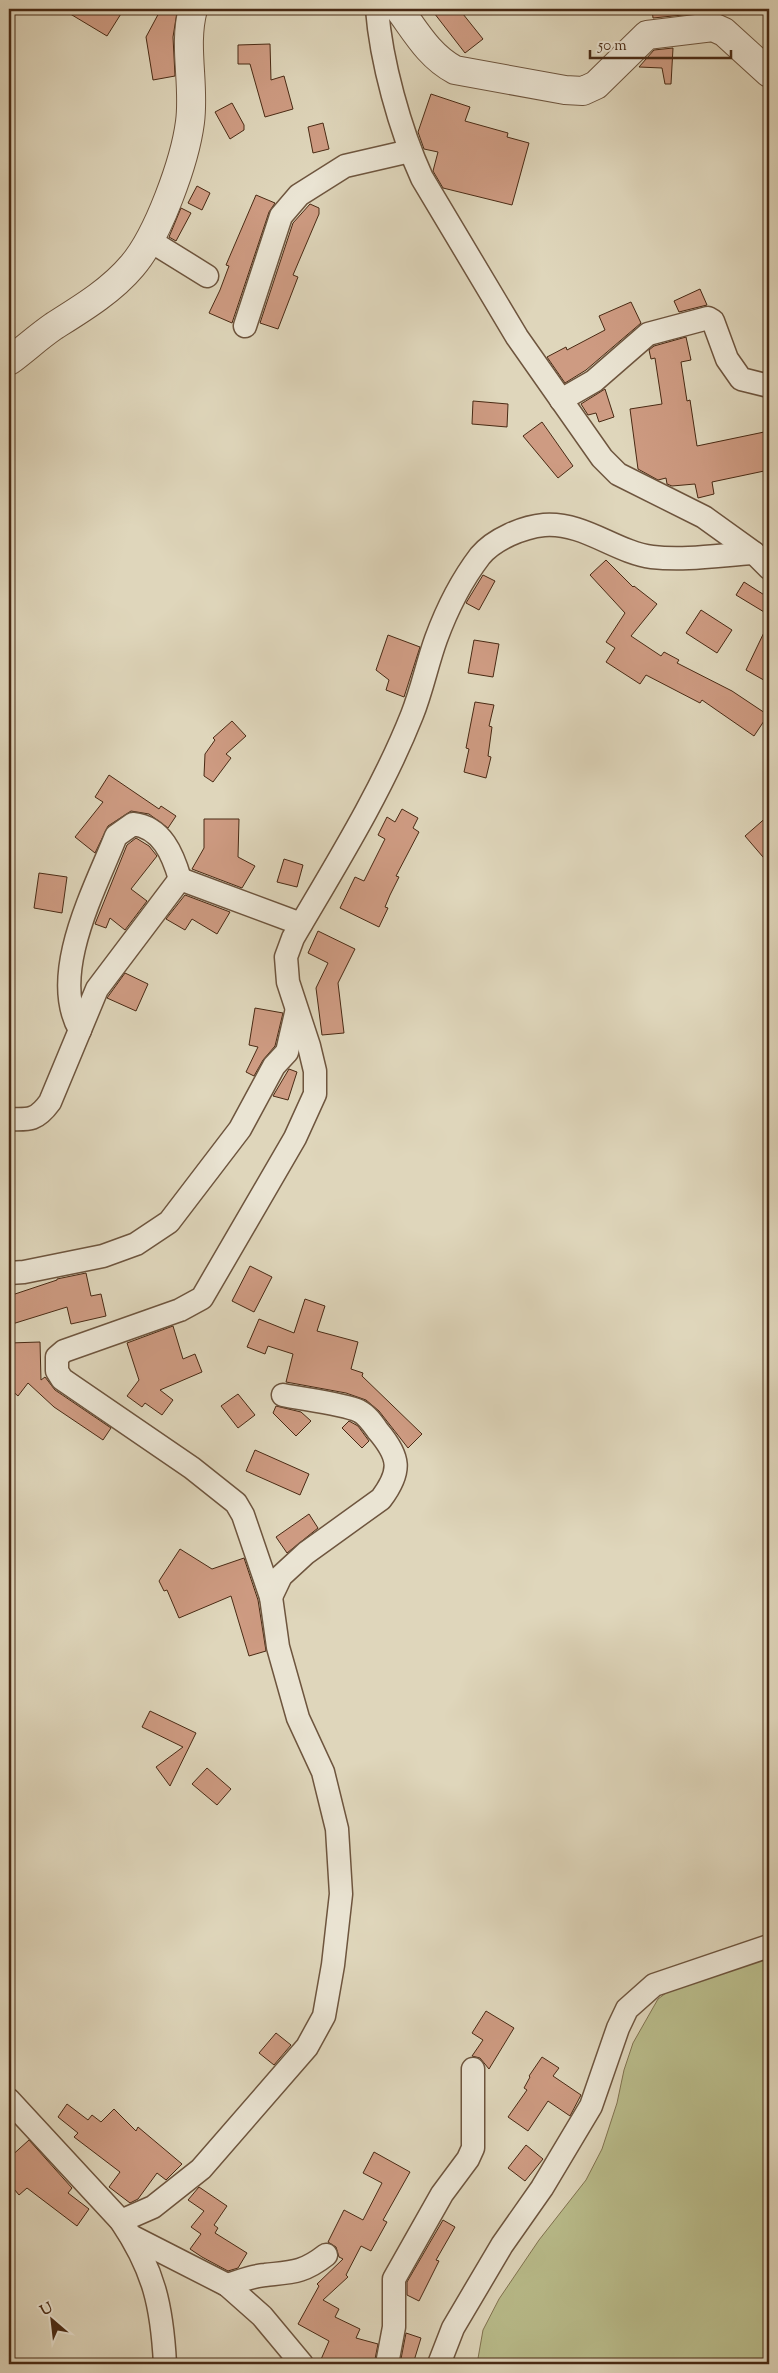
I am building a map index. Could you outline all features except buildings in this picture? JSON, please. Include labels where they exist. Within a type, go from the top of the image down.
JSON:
[{"type":"street","points":[[9,361],[110,287],[132,266],[150,240],[187,139],[191,106],[188,28],[193,9]]},
{"type":"street","points":[[377,9],[390,77],[410,151],[422,178],[517,337],[561,400],[602,458],[618,474],[704,516],[762,560]]},
{"type":"street","points":[[399,9],[430,52],[441,62],[455,70],[565,90],[583,91],[596,85],[647,35],[713,27],[724,32],[769,73]]},
{"type":"street","points":[[245,326],[281,216],[299,195],[345,166],[410,151]]},
{"type":"street","points":[[150,240],[207,276]]},
{"type":"street","points":[[561,400],[594,381],[648,334],[708,318],[714,324],[727,359],[741,379],[769,386]]},
{"type":"street","points":[[126,2229],[201,2168],[307,2048],[324,2016],[333,1965],[341,1894],[337,1829],[323,1772],[298,1718],[279,1654],[271,1597],[243,1515],[236,1503],[192,1468],[62,1379],[57,1371],[57,1357],[64,1351],[180,1310],[202,1298],[295,1138],[315,1094],[313,1063],[288,982],[286,957],[293,938],[380,783],[412,714],[436,638],[459,585],[482,554],[501,539],[522,530],[544,525],[574,528],[650,557],[762,560]]},
{"type":"street","points":[[80,1030],[71,1012],[69,995],[73,947],[116,836],[133,824],[140,825],[161,839],[174,857],[180,879]]},
{"type":"street","points":[[180,879],[301,924]]},
{"type":"street","points":[[9,1119],[34,1118],[42,1113],[50,1102],[97,990],[180,879]]},
{"type":"street","points":[[9,1273],[24,1272],[103,1256],[136,1244],[169,1222],[240,1129],[274,1066],[287,1052],[296,1012]]},
{"type":"street","points":[[271,1597],[280,1576],[306,1553],[381,1499],[390,1487],[396,1473],[396,1460],[392,1448],[360,1412],[283,1395]]},
{"type":"street","points":[[440,2364],[453,2328],[502,2245],[542,2188],[591,2106],[618,2028],[627,2008],[654,1986],[769,1946]]},
{"type":"street","points":[[387,2364],[394,2327],[394,2279],[442,2194],[468,2159],[473,2148],[473,2069]]},
{"type":"street","points":[[9,2100],[126,2229],[153,2281],[160,2307],[165,2364]]},
{"type":"street","points":[[126,2229],[227,2285],[262,2316],[302,2364]]},
{"type":"street","points":[[227,2285],[265,2275],[287,2274],[305,2270],[326,2255]]},
{"type":"green space","points":[[769,1956],[769,2364],[477,2364],[483,2330],[499,2299],[539,2240],[586,2180],[602,2149],[633,2043],[658,1999],[686,1978]]}]
